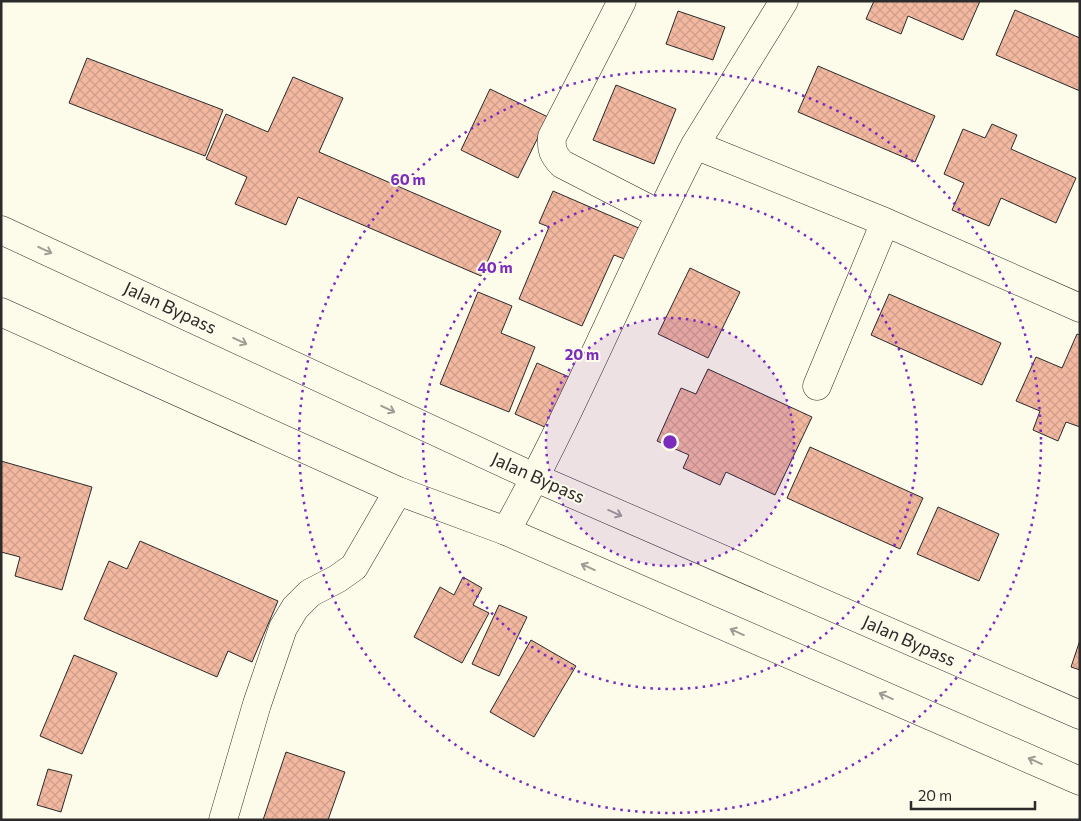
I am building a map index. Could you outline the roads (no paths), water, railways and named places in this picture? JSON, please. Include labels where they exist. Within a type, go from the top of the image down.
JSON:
[{"type":"main road","points":[[622,1],[554,132],[551,148],[562,164],[659,214]]},
{"type":"main road","points":[[506,531],[536,478],[659,214],[695,145],[777,3]]},
{"type":"main road","points":[[695,145],[885,222],[1080,308]]},
{"type":"main road","points":[[817,386],[885,222]]},
{"type":"main road","name":"Jalan Bypass","points":[[1,230],[536,478],[1080,715]]},
{"type":"main road","points":[[1,312],[398,491],[506,531],[1080,781]]},
{"type":"main road","points":[[223,820],[257,704],[283,628],[295,608],[310,593],[354,567],[398,491]]}]
